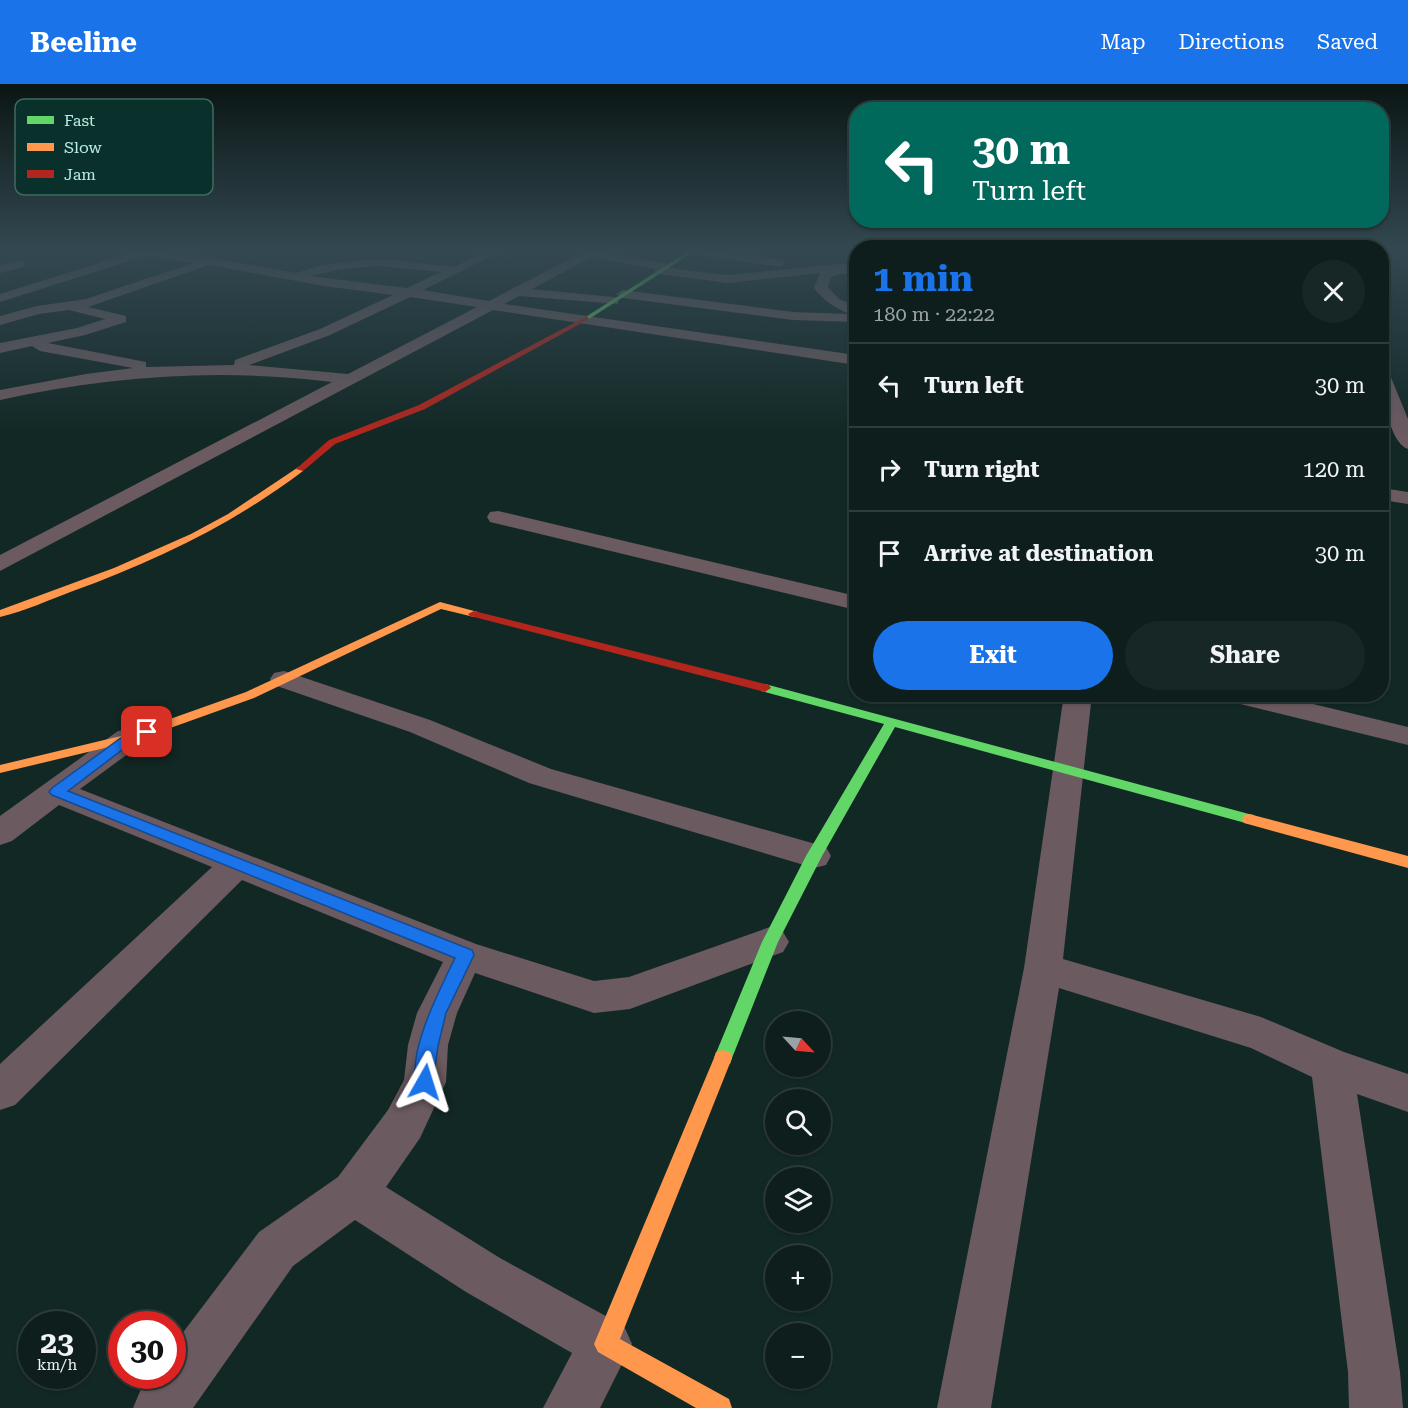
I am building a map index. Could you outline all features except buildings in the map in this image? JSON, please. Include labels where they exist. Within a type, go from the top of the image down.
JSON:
[{"type":"street","points":[[0,321],[28,313]]},
{"type":"street","points":[[0,348],[29,343],[121,319],[95,313]]},
{"type":"street","points":[[228,368],[326,332],[364,313]]},
{"type":"street","points":[[0,564],[347,379],[479,313]]},
{"type":"street","points":[[537,313],[849,359]]},
{"type":"street","points":[[0,614],[96,579],[229,519],[266,497],[332,442],[422,407],[595,313]]},
{"type":"street","points":[[763,313],[849,318]]},
{"type":"street","points":[[0,337],[170,371]]},
{"type":"street","points":[[5,392],[170,371],[228,368],[306,373],[347,379]]},
{"type":"street","points":[[1389,386],[1400,404],[1402,440]]},
{"type":"street","points":[[1389,426],[1402,440]]},
{"type":"street","points":[[1389,495],[1408,498]]},
{"type":"street","points":[[498,517],[849,601]]},
{"type":"street","points":[[0,770],[129,738],[250,695],[440,605],[892,721],[1408,862]]},
{"type":"street","points":[[284,679],[420,726],[540,776],[813,856]]},
{"type":"street","points":[[964,1408],[1043,968],[1066,770],[1077,702]]},
{"type":"street","points":[[1285,702],[1408,736]]},
{"type":"street","points":[[570,1408],[606,1344],[770,942],[813,856],[892,721]]},
{"type":"street","points":[[0,833],[129,738]]},
{"type":"street","points":[[57,792],[465,955],[594,997],[630,993],[770,942]]},
{"type":"street","points":[[0,1091],[237,864]]},
{"type":"street","points":[[160,1408],[276,1250],[354,1192],[404,1124],[425,1082],[428,1046],[437,1013],[465,955]]},
{"type":"street","points":[[1043,968],[1261,1034],[1332,1066],[1408,1093]]},
{"type":"street","points":[[1332,1066],[1374,1372],[1376,1408]]},
{"type":"street","points":[[354,1192],[483,1275],[720,1408]]},
{"type":"traffic: fast","points":[[587,318],[595,313]]},
{"type":"traffic: fast","points":[[765,688],[1249,819]]},
{"type":"traffic: fast","points":[[723,1058],[770,942],[814,856],[892,721]]},
{"type":"traffic: slow","points":[[0,614],[78,586],[195,536],[267,494],[300,469]]},
{"type":"traffic: slow","points":[[0,769],[129,738],[250,695],[440,605],[474,614]]},
{"type":"traffic: slow","points":[[1249,819],[1408,862]]},
{"type":"traffic: slow","points":[[720,1408],[606,1344],[723,1058]]},
{"type":"traffic: jam","points":[[300,469],[332,442],[422,407],[587,318]]},
{"type":"traffic: jam","points":[[474,614],[765,688]]},
{"type":"route","points":[[147,732],[129,738],[57,792],[465,955],[432,1028],[425,1082]]}]
